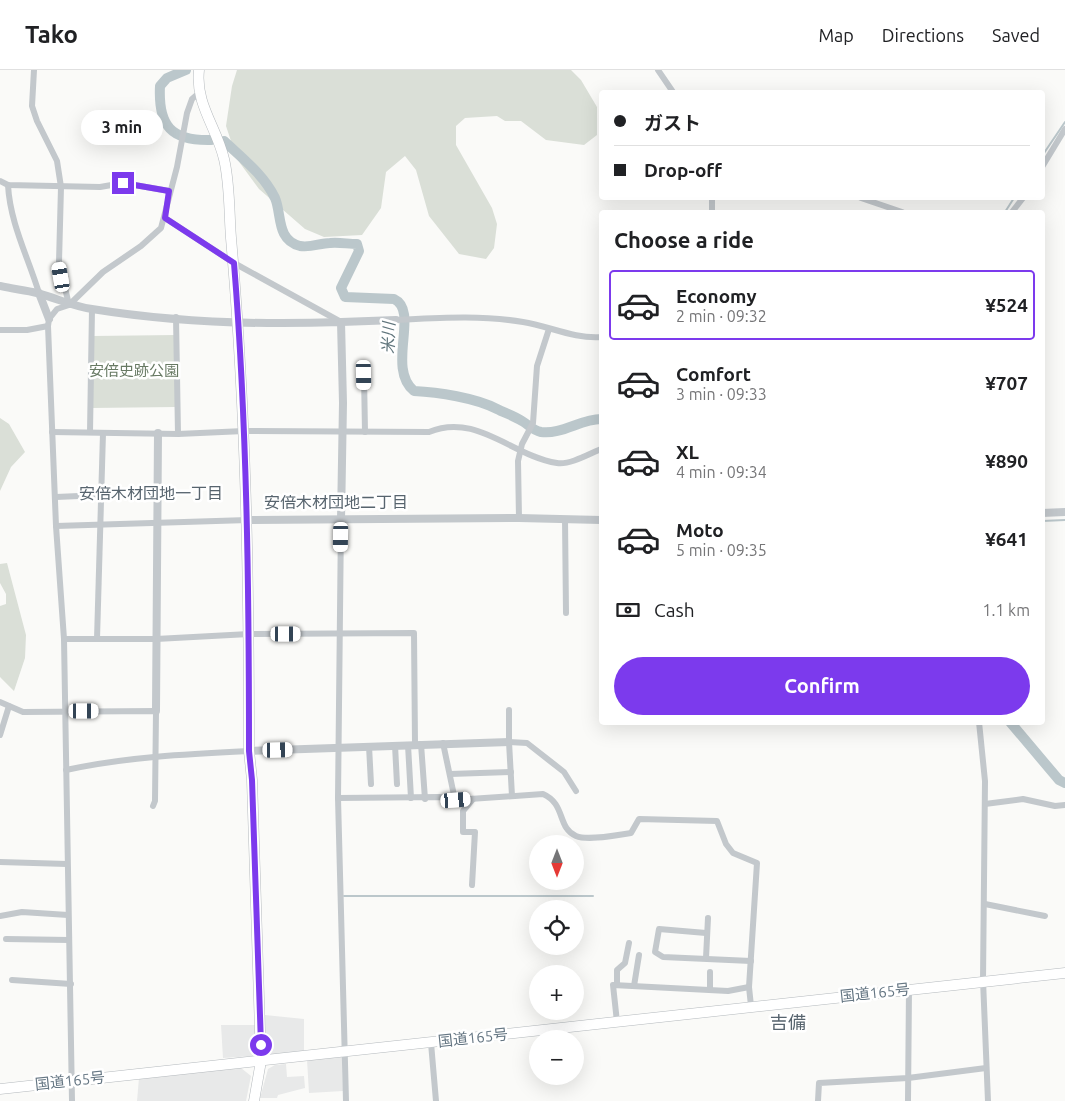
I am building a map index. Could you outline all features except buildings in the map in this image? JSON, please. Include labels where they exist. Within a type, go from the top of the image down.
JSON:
[{"type":"main road","points":[[199,70],[199,93],[225,161],[239,321],[248,520],[249,751],[252,780],[261,1061],[254,1101]]},
{"type":"main road","name":"国道165号","points":[[0,1089],[431,1043],[983,980],[1065,973]]},
{"type":"street","points":[[34,70],[32,106],[37,121],[57,161],[61,187],[59,262],[69,305]]},
{"type":"street","points":[[658,70],[672,90]]},
{"type":"street","points":[[0,330],[27,330],[49,322],[56,309],[69,305],[103,272],[141,246],[161,228],[165,218],[169,191],[177,167],[187,113],[192,99],[199,93]]},
{"type":"street","points":[[1045,162],[1065,129]]},
{"type":"street","points":[[0,181],[8,185],[61,187],[100,187],[123,183],[169,191]]},
{"type":"street","points":[[8,185],[9,204],[14,223],[49,322],[56,526],[64,640],[72,1101]]},
{"type":"street","points":[[867,200],[896,210]]},
{"type":"street","points":[[1014,210],[1021,200]]},
{"type":"street","points":[[165,218],[234,263],[341,322]]},
{"type":"street","points":[[0,286],[39,293],[69,305],[176,317],[293,323],[450,317],[522,322],[572,335],[599,337]]},
{"type":"street","points":[[90,432],[92,309]]},
{"type":"street","points":[[176,317],[178,434]]},
{"type":"street","points":[[341,322],[343,432],[341,520],[342,635],[338,798],[346,1101]]},
{"type":"street","points":[[519,518],[518,461],[520,449],[533,423],[537,366],[549,329]]},
{"type":"street","points":[[364,375],[365,432]]},
{"type":"street","points":[[52,432],[178,434],[244,431],[429,432],[440,427],[468,427],[478,429],[520,449],[558,463],[599,450]]},
{"type":"street","points":[[97,639],[103,433]]},
{"type":"street","points":[[153,806],[155,801],[156,755],[158,433]]},
{"type":"street","points":[[56,497],[102,495]]},
{"type":"street","points":[[1045,513],[1065,512]]},
{"type":"street","points":[[56,526],[248,520],[519,518],[599,520]]},
{"type":"street","points":[[565,519],[566,613]]},
{"type":"street","points":[[64,640],[156,640],[249,634],[342,635],[414,633],[414,744],[411,798]]},
{"type":"street","points":[[0,702],[23,712],[156,711]]},
{"type":"street","points":[[0,734],[9,706]]},
{"type":"street","points":[[509,710],[512,796]]},
{"type":"street","points":[[979,725],[985,804],[983,980],[988,1101]]},
{"type":"street","points":[[66,770],[101,762],[156,755],[509,742],[527,743],[564,772],[576,791]]},
{"type":"street","points":[[414,744],[424,799]]},
{"type":"street","points":[[443,744],[456,800]]},
{"type":"street","points":[[395,745],[397,784]]},
{"type":"street","points":[[369,746],[371,784]]},
{"type":"street","points":[[450,774],[511,772]]},
{"type":"street","points":[[338,798],[373,796],[424,799],[439,797],[456,800],[543,794],[551,798],[559,807],[567,829],[579,837],[604,837],[630,833],[639,818],[717,821],[726,844],[733,853],[757,863],[749,987],[751,1006]]},
{"type":"street","points":[[472,799],[463,811],[463,832],[475,832],[472,885]]},
{"type":"street","points":[[985,804],[1023,799],[1055,806],[1065,805]]},
{"type":"street","points":[[0,862],[67,864]]},
{"type":"street","points":[[985,904],[1045,916]]},
{"type":"street","points":[[0,916],[22,912],[68,915]]},
{"type":"street","points":[[706,958],[708,918]]},
{"type":"street","points":[[706,933],[658,929],[655,952],[663,957],[751,961]]},
{"type":"street","points":[[6,939],[69,940]]},
{"type":"street","points":[[617,985],[617,970],[625,962],[629,943]]},
{"type":"street","points":[[634,986],[639,955]]},
{"type":"street","points":[[710,972],[710,990]]},
{"type":"street","points":[[12,980],[71,984]]},
{"type":"street","points":[[617,1022],[613,985],[728,991],[749,987]]},
{"type":"street","points":[[908,1101],[909,989]]},
{"type":"street","points":[[431,1043],[436,1101]]},
{"type":"street","points":[[818,1101],[819,1083],[908,1078],[986,1068]]},
{"type":"shaded area","points":[[265,1015],[304,1019],[304,1052],[273,1056],[267,1052]]},
{"type":"shaded area","points":[[221,1025],[255,1025],[256,1050],[253,1056],[223,1058]]},
{"type":"shaded area","points":[[342,1057],[343,1091],[309,1093],[307,1060]]},
{"type":"shaded area","points":[[286,1064],[287,1077],[304,1076],[305,1088],[278,1095],[277,1098],[260,1098],[268,1069],[275,1065]]},
{"type":"shaded area","points":[[241,1068],[251,1076],[246,1101],[137,1101],[139,1078]]},
{"type":"green space","points":[[237,70],[571,70],[581,80],[597,107],[597,135],[584,145],[546,140],[521,121],[505,121],[497,116],[465,118],[456,126],[456,145],[492,208],[497,224],[494,248],[486,259],[459,254],[429,216],[416,170],[405,156],[386,172],[381,208],[362,235],[324,237],[305,229],[259,189],[237,159],[226,126],[232,86]]},
{"type":"green space","name":"安倍史跡公園","points":[[175,335],[175,407],[92,408],[93,336]]},
{"type":"green space","points":[[0,418],[9,424],[25,452],[11,467],[0,491]]},
{"type":"green space","points":[[7,563],[26,635],[25,658],[14,691],[0,677],[0,606],[6,604],[6,594],[0,583],[0,564]]},
{"type":"waterway","name":"米川","points":[[186,70],[167,78],[160,86],[160,100],[165,121],[177,134],[186,138],[211,140]]},
{"type":"waterway","points":[[1045,152],[1065,122]]},
{"type":"waterway","name":"米川","points":[[224,141],[265,182],[275,198],[283,232],[292,243],[300,246],[326,243],[357,244],[359,251],[341,288],[345,297],[394,299],[401,305],[404,315],[403,369],[406,381],[414,391],[445,394],[479,402],[516,418],[541,432],[556,431],[586,421],[599,419]]},
{"type":"waterway","points":[[1006,210],[1013,200]]},
{"type":"waterway","points":[[1045,521],[1065,520]]},
{"type":"waterway","name":"米川","points":[[1013,725],[1059,780],[1065,783]]},
{"type":"waterway","points":[[344,896],[593,896]]},
{"type":"district","name":"安倍木材団地一丁目","points":[[151,493]]},
{"type":"district","name":"安倍木材団地二丁目","points":[[336,502]]},
{"type":"district","name":"吉備","points":[[788,1023]]},
{"type":"route","points":[[123,183],[139,184],[169,191],[165,218],[234,263],[239,321],[248,520],[249,751],[252,780],[261,1045]]}]
